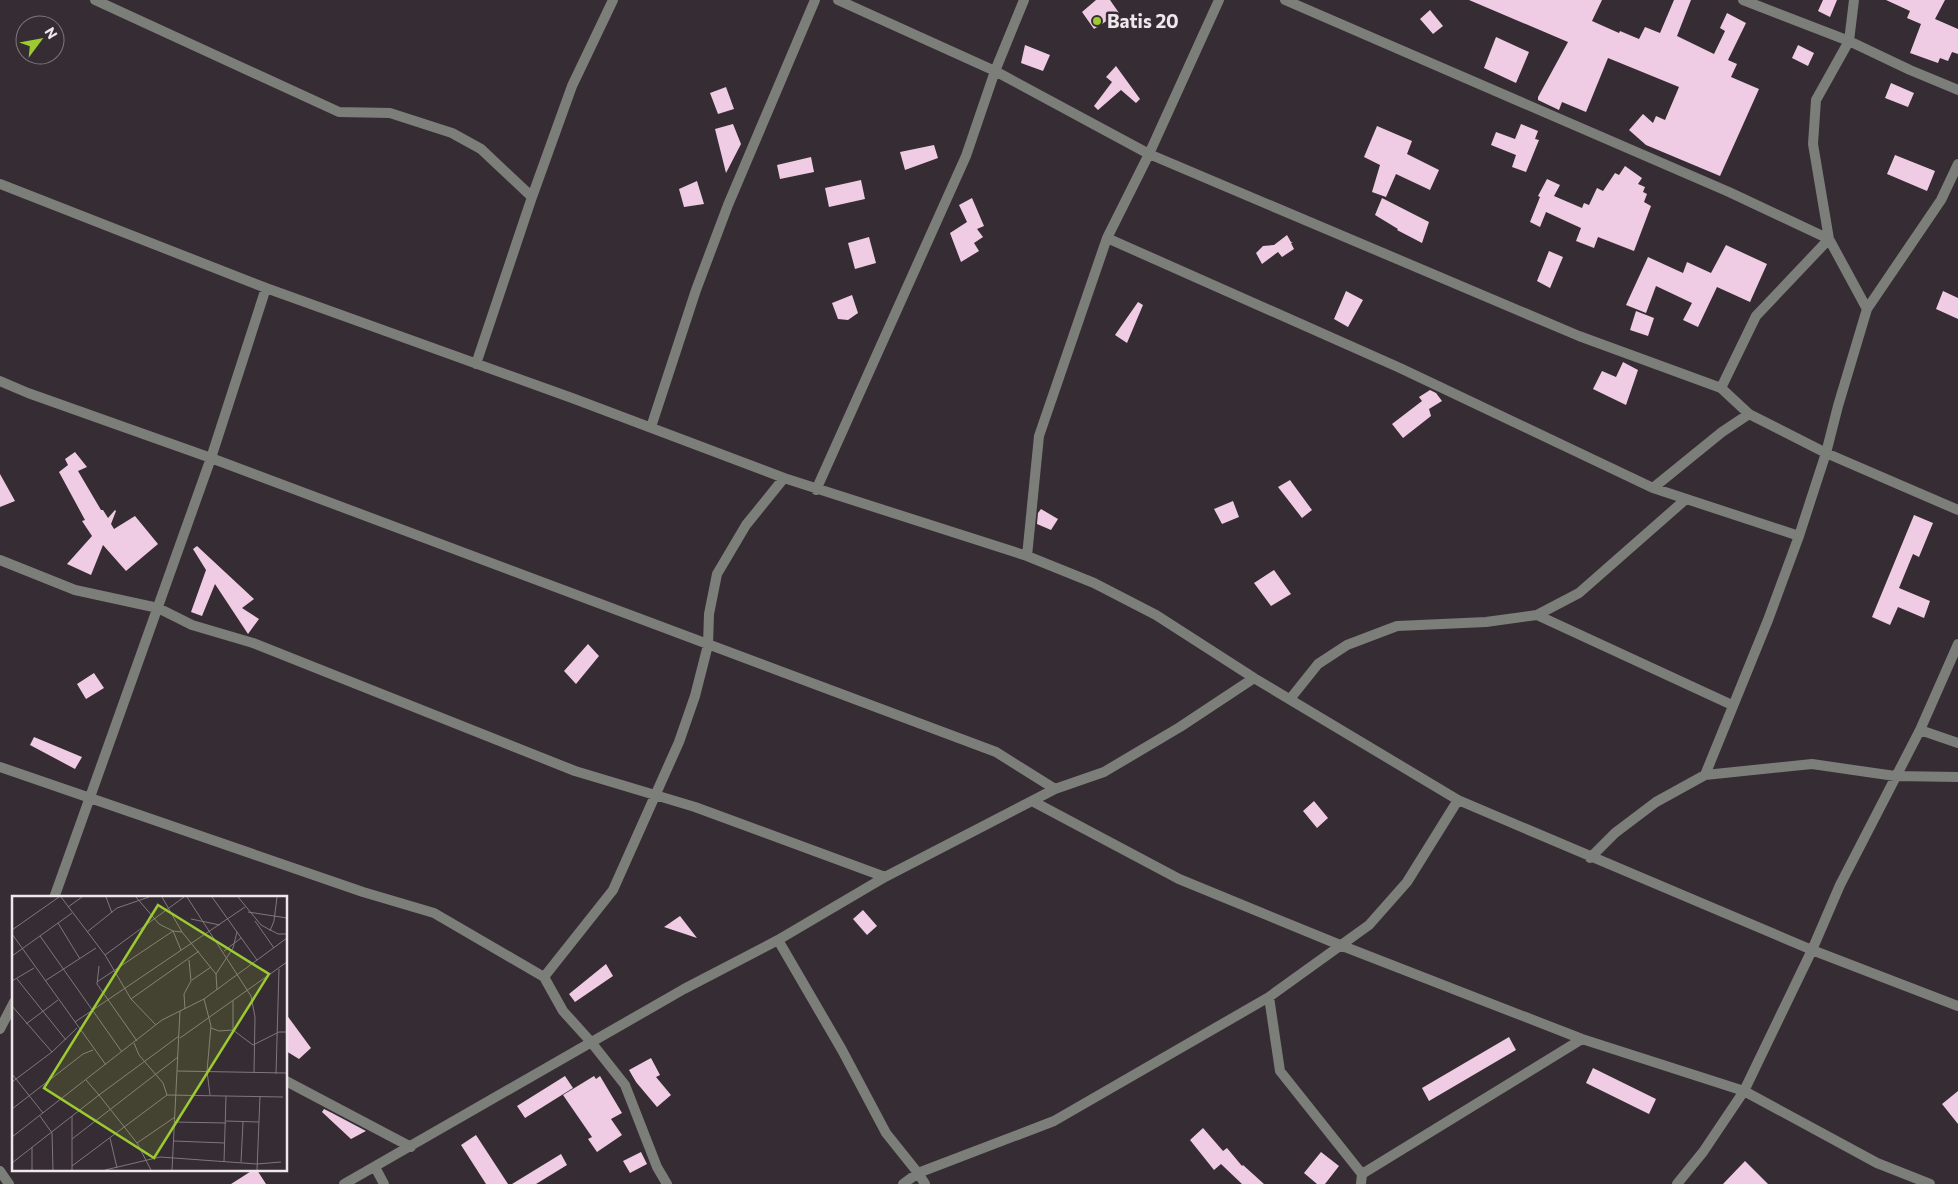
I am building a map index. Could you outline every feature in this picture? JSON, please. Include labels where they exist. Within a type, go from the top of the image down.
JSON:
[{"type":"street","points":[[95,0],[339,112],[390,113],[452,133],[481,149],[532,197]]},
{"type":"street","points":[[476,364],[532,197],[572,86],[613,0]]},
{"type":"street","points":[[651,428],[696,290],[728,205],[815,0]]},
{"type":"street","points":[[838,0],[995,71],[1149,154],[1579,336],[1721,388],[1749,414],[1826,453],[1958,510]]},
{"type":"street","points":[[816,490],[966,156],[995,71],[1024,0]]},
{"type":"street","points":[[1027,556],[1039,436],[1107,238],[1149,154],[1219,0]]},
{"type":"street","points":[[1285,0],[1728,192],[1829,239]]},
{"type":"street","points":[[1743,0],[1849,41],[1958,90]]},
{"type":"street","points":[[1854,0],[1849,41],[1816,100],[1813,144],[1829,239],[1866,309]]},
{"type":"street","points":[[1705,775],[1768,620],[1799,536],[1826,453],[1866,309],[1941,200],[1958,164]]},
{"type":"street","points":[[0,184],[266,288],[816,490],[1027,556],[1094,583],[1156,615],[1254,678],[1458,800],[1590,858],[1812,950],[1958,1006]]},
{"type":"street","points":[[1107,238],[1400,368],[1653,488],[1799,536]]},
{"type":"street","points":[[1721,388],[1756,316],[1829,239]]},
{"type":"street","points":[[55,896],[211,458],[266,288]]},
{"type":"street","points":[[0,381],[996,752],[1055,789]]},
{"type":"street","points":[[1653,488],[1722,432],[1749,414]]},
{"type":"street","points":[[544,978],[613,890],[679,742],[708,645],[709,614],[717,574],[746,525],[784,478]]},
{"type":"street","points":[[1290,699],[1318,664],[1347,645],[1397,626],[1486,622],[1537,615],[1578,593],[1686,499]]},
{"type":"street","points":[[0,560],[75,590],[158,608],[192,625],[253,644],[575,771],[695,807],[886,877]]},
{"type":"street","points":[[1537,615],[1732,705]]},
{"type":"street","points":[[1677,1184],[1703,1152],[1744,1091],[1812,950],[1840,885],[1920,730],[1958,644]]},
{"type":"street","points":[[344,1184],[375,1168],[684,989],[778,940],[886,877],[1034,802],[1055,789],[1104,772],[1180,727],[1254,678]]},
{"type":"street","points":[[1920,730],[1958,744]]},
{"type":"street","points":[[1590,858],[1615,833],[1656,802],[1705,775],[1812,764],[1895,776],[1958,777]]},
{"type":"street","points":[[0,767],[363,892],[434,913],[544,978],[563,1011],[591,1042],[625,1085],[657,1167],[667,1184]]},
{"type":"street","points":[[903,1184],[918,1173],[1054,1121],[1269,997],[1369,924],[1407,882],[1458,800]]},
{"type":"street","points":[[1034,802],[1179,879],[1340,945],[1582,1039],[1744,1091],[1877,1163],[1930,1184]]},
{"type":"street","points":[[778,940],[842,1050],[886,1133],[925,1184]]},
{"type":"street","points":[[1269,997],[1280,1071],[1362,1179],[1582,1039]]},
{"type":"street","points":[[0,1029],[12,1006]]},
{"type":"street","points":[[288,1082],[411,1147]]},
{"type":"street","points":[[375,1168],[384,1184]]},
{"type":"street","points":[[0,1171],[9,1184]]},
{"type":"building","name":"Batis 20","points":[[1096,0],[1110,0],[1119,13],[1094,29],[1082,12]]},
{"type":"building","points":[[1469,0],[1602,0],[1592,21],[1619,33],[1620,31],[1639,39],[1645,27],[1660,33],[1674,0],[1691,0],[1677,36],[1714,54],[1725,31],[1720,28],[1727,13],[1746,23],[1728,60],[1737,64],[1731,77],[1759,89],[1720,176],[1646,145],[1629,130],[1643,114],[1653,123],[1656,116],[1665,120],[1679,87],[1608,58],[1586,112],[1562,102],[1559,110],[1538,100],[1538,97],[1568,42]]},
{"type":"building","points":[[1823,0],[1837,0],[1830,17],[1818,11]]},
{"type":"building","points":[[1886,0],[1945,0],[1935,19],[1958,29],[1958,54],[1952,52],[1948,61],[1940,58],[1938,63],[1910,53],[1921,24],[1907,18],[1910,11]]},
{"type":"building","points":[[1430,10],[1443,26],[1433,34],[1420,19]]},
{"type":"building","points":[[1496,37],[1529,52],[1516,83],[1484,68]]},
{"type":"building","points":[[1025,45],[1050,55],[1043,71],[1021,63]]},
{"type":"building","points":[[1798,45],[1814,53],[1808,66],[1792,58]]},
{"type":"building","points":[[1116,66],[1140,99],[1136,103],[1121,90],[1098,110],[1094,106],[1112,82],[1106,77]]},
{"type":"building","points":[[1891,83],[1914,93],[1908,107],[1885,98]]},
{"type":"building","points":[[726,87],[734,109],[718,114],[710,93]]},
{"type":"building","points":[[733,124],[741,144],[726,173],[715,129]]},
{"type":"building","points":[[1521,124],[1538,131],[1535,139],[1539,140],[1526,172],[1512,167],[1516,155],[1491,145],[1496,132],[1515,139]]},
{"type":"building","points":[[1377,126],[1412,141],[1407,154],[1439,170],[1430,190],[1396,174],[1386,197],[1372,192],[1380,165],[1364,157]]},
{"type":"building","points":[[934,145],[938,158],[905,170],[900,152]]},
{"type":"building","points":[[1895,155],[1935,171],[1927,191],[1887,174]]},
{"type":"building","points":[[811,157],[814,172],[780,179],[777,165]]},
{"type":"building","points":[[1625,166],[1642,178],[1638,184],[1645,187],[1643,192],[1647,194],[1644,202],[1651,206],[1634,251],[1598,237],[1594,248],[1576,241],[1581,228],[1546,212],[1540,227],[1530,222],[1540,197],[1538,196],[1547,179],[1560,185],[1554,196],[1582,208],[1584,203],[1589,205],[1597,188],[1603,191],[1615,173],[1619,175]]},
{"type":"building","points":[[861,180],[865,199],[829,207],[825,188]]},
{"type":"building","points":[[697,181],[704,204],[684,207],[679,189]]},
{"type":"building","points":[[972,198],[984,226],[977,229],[983,237],[974,243],[979,251],[961,262],[950,233],[967,222],[959,205]]},
{"type":"building","points":[[1382,198],[1429,222],[1422,243],[1397,230],[1375,215]]},
{"type":"building","points":[[1287,235],[1291,242],[1293,242],[1291,243],[1294,249],[1282,257],[1278,252],[1262,264],[1256,253],[1263,246],[1274,245]]},
{"type":"building","points":[[869,237],[876,263],[855,269],[848,243]]},
{"type":"building","points":[[1726,245],[1767,264],[1750,302],[1717,287],[1698,327],[1683,320],[1692,303],[1656,286],[1646,313],[1626,305],[1648,257],[1683,273],[1687,262],[1711,273]]},
{"type":"building","points":[[1549,251],[1563,257],[1550,288],[1537,281]]},
{"type":"building","points":[[1346,291],[1363,300],[1348,327],[1334,319]]},
{"type":"building","points":[[1943,291],[1958,298],[1958,319],[1936,309]]},
{"type":"building","points":[[852,295],[858,313],[848,320],[838,319],[832,303]]},
{"type":"building","points":[[1138,302],[1143,305],[1127,343],[1115,335]]},
{"type":"building","points":[[1636,311],[1654,318],[1648,336],[1630,330]]},
{"type":"building","points":[[1623,362],[1638,370],[1626,405],[1593,389],[1602,371],[1616,377]]},
{"type":"building","points":[[1430,390],[1436,393],[1442,401],[1429,409],[1431,416],[1403,438],[1392,424],[1422,401],[1419,397]]},
{"type":"building","points":[[75,452],[87,467],[78,471],[101,510],[103,510],[108,518],[116,511],[111,524],[114,529],[135,516],[158,544],[126,571],[103,545],[91,575],[67,564],[92,536],[82,521],[85,520],[59,472],[68,465],[65,459]]},
{"type":"building","points":[[0,474],[15,501],[0,507]]},
{"type":"building","points":[[1290,480],[1312,510],[1302,518],[1278,487]]},
{"type":"building","points":[[1233,501],[1239,517],[1222,524],[1214,509]]},
{"type":"building","points":[[1041,509],[1058,519],[1051,530],[1037,524],[1038,513]]},
{"type":"building","points":[[1914,515],[1933,523],[1919,557],[1913,554],[1899,588],[1930,601],[1924,618],[1898,607],[1890,625],[1872,617]]},
{"type":"building","points":[[197,546],[254,599],[242,608],[259,619],[248,634],[215,584],[202,616],[191,612],[206,570],[193,549]]},
{"type":"building","points":[[1274,570],[1291,594],[1271,606],[1254,583]]},
{"type":"building","points":[[588,644],[599,656],[576,684],[564,671]]},
{"type":"building","points":[[94,673],[104,688],[86,699],[77,684]]},
{"type":"building","points":[[34,737],[82,757],[75,769],[30,745]]},
{"type":"building","points":[[1314,801],[1328,818],[1317,828],[1303,811]]},
{"type":"building","points":[[863,910],[877,926],[867,935],[853,919]]},
{"type":"building","points":[[680,916],[697,938],[664,927]]},
{"type":"building","points":[[606,964],[613,976],[575,1002],[569,994]]},
{"type":"building","points":[[288,1017],[311,1048],[299,1059],[288,1052]]},
{"type":"building","points":[[1509,1037],[1516,1050],[1429,1101],[1422,1088]]},
{"type":"building","points":[[651,1058],[660,1075],[656,1077],[671,1095],[657,1107],[636,1082],[629,1070]]},
{"type":"building","points":[[1593,1068],[1656,1099],[1649,1114],[1586,1083]]},
{"type":"building","points":[[565,1076],[573,1088],[525,1118],[517,1106]]},
{"type":"building","points":[[594,1076],[596,1079],[600,1076],[622,1113],[611,1119],[622,1135],[597,1152],[588,1139],[592,1137],[563,1095]]},
{"type":"building","points":[[1958,1091],[1958,1124],[1942,1104]]},
{"type":"building","points":[[324,1109],[366,1131],[351,1139],[322,1112]]},
{"type":"building","points":[[1203,1128],[1223,1151],[1227,1148],[1242,1166],[1264,1184],[1242,1184],[1221,1164],[1214,1170],[1190,1140]]},
{"type":"building","points":[[476,1135],[508,1184],[486,1184],[461,1145]]},
{"type":"building","points":[[641,1152],[647,1164],[630,1173],[623,1161]]},
{"type":"building","points":[[1321,1152],[1339,1166],[1325,1184],[1317,1184],[1304,1173]]},
{"type":"building","points":[[561,1154],[567,1165],[536,1184],[512,1184]]},
{"type":"building","points":[[1745,1161],[1768,1184],[1723,1184]]},
{"type":"building","points":[[250,1172],[258,1172],[266,1184],[231,1184]]},
{"type":"place","name":"Batis 20","points":[[1097,21]]}]
